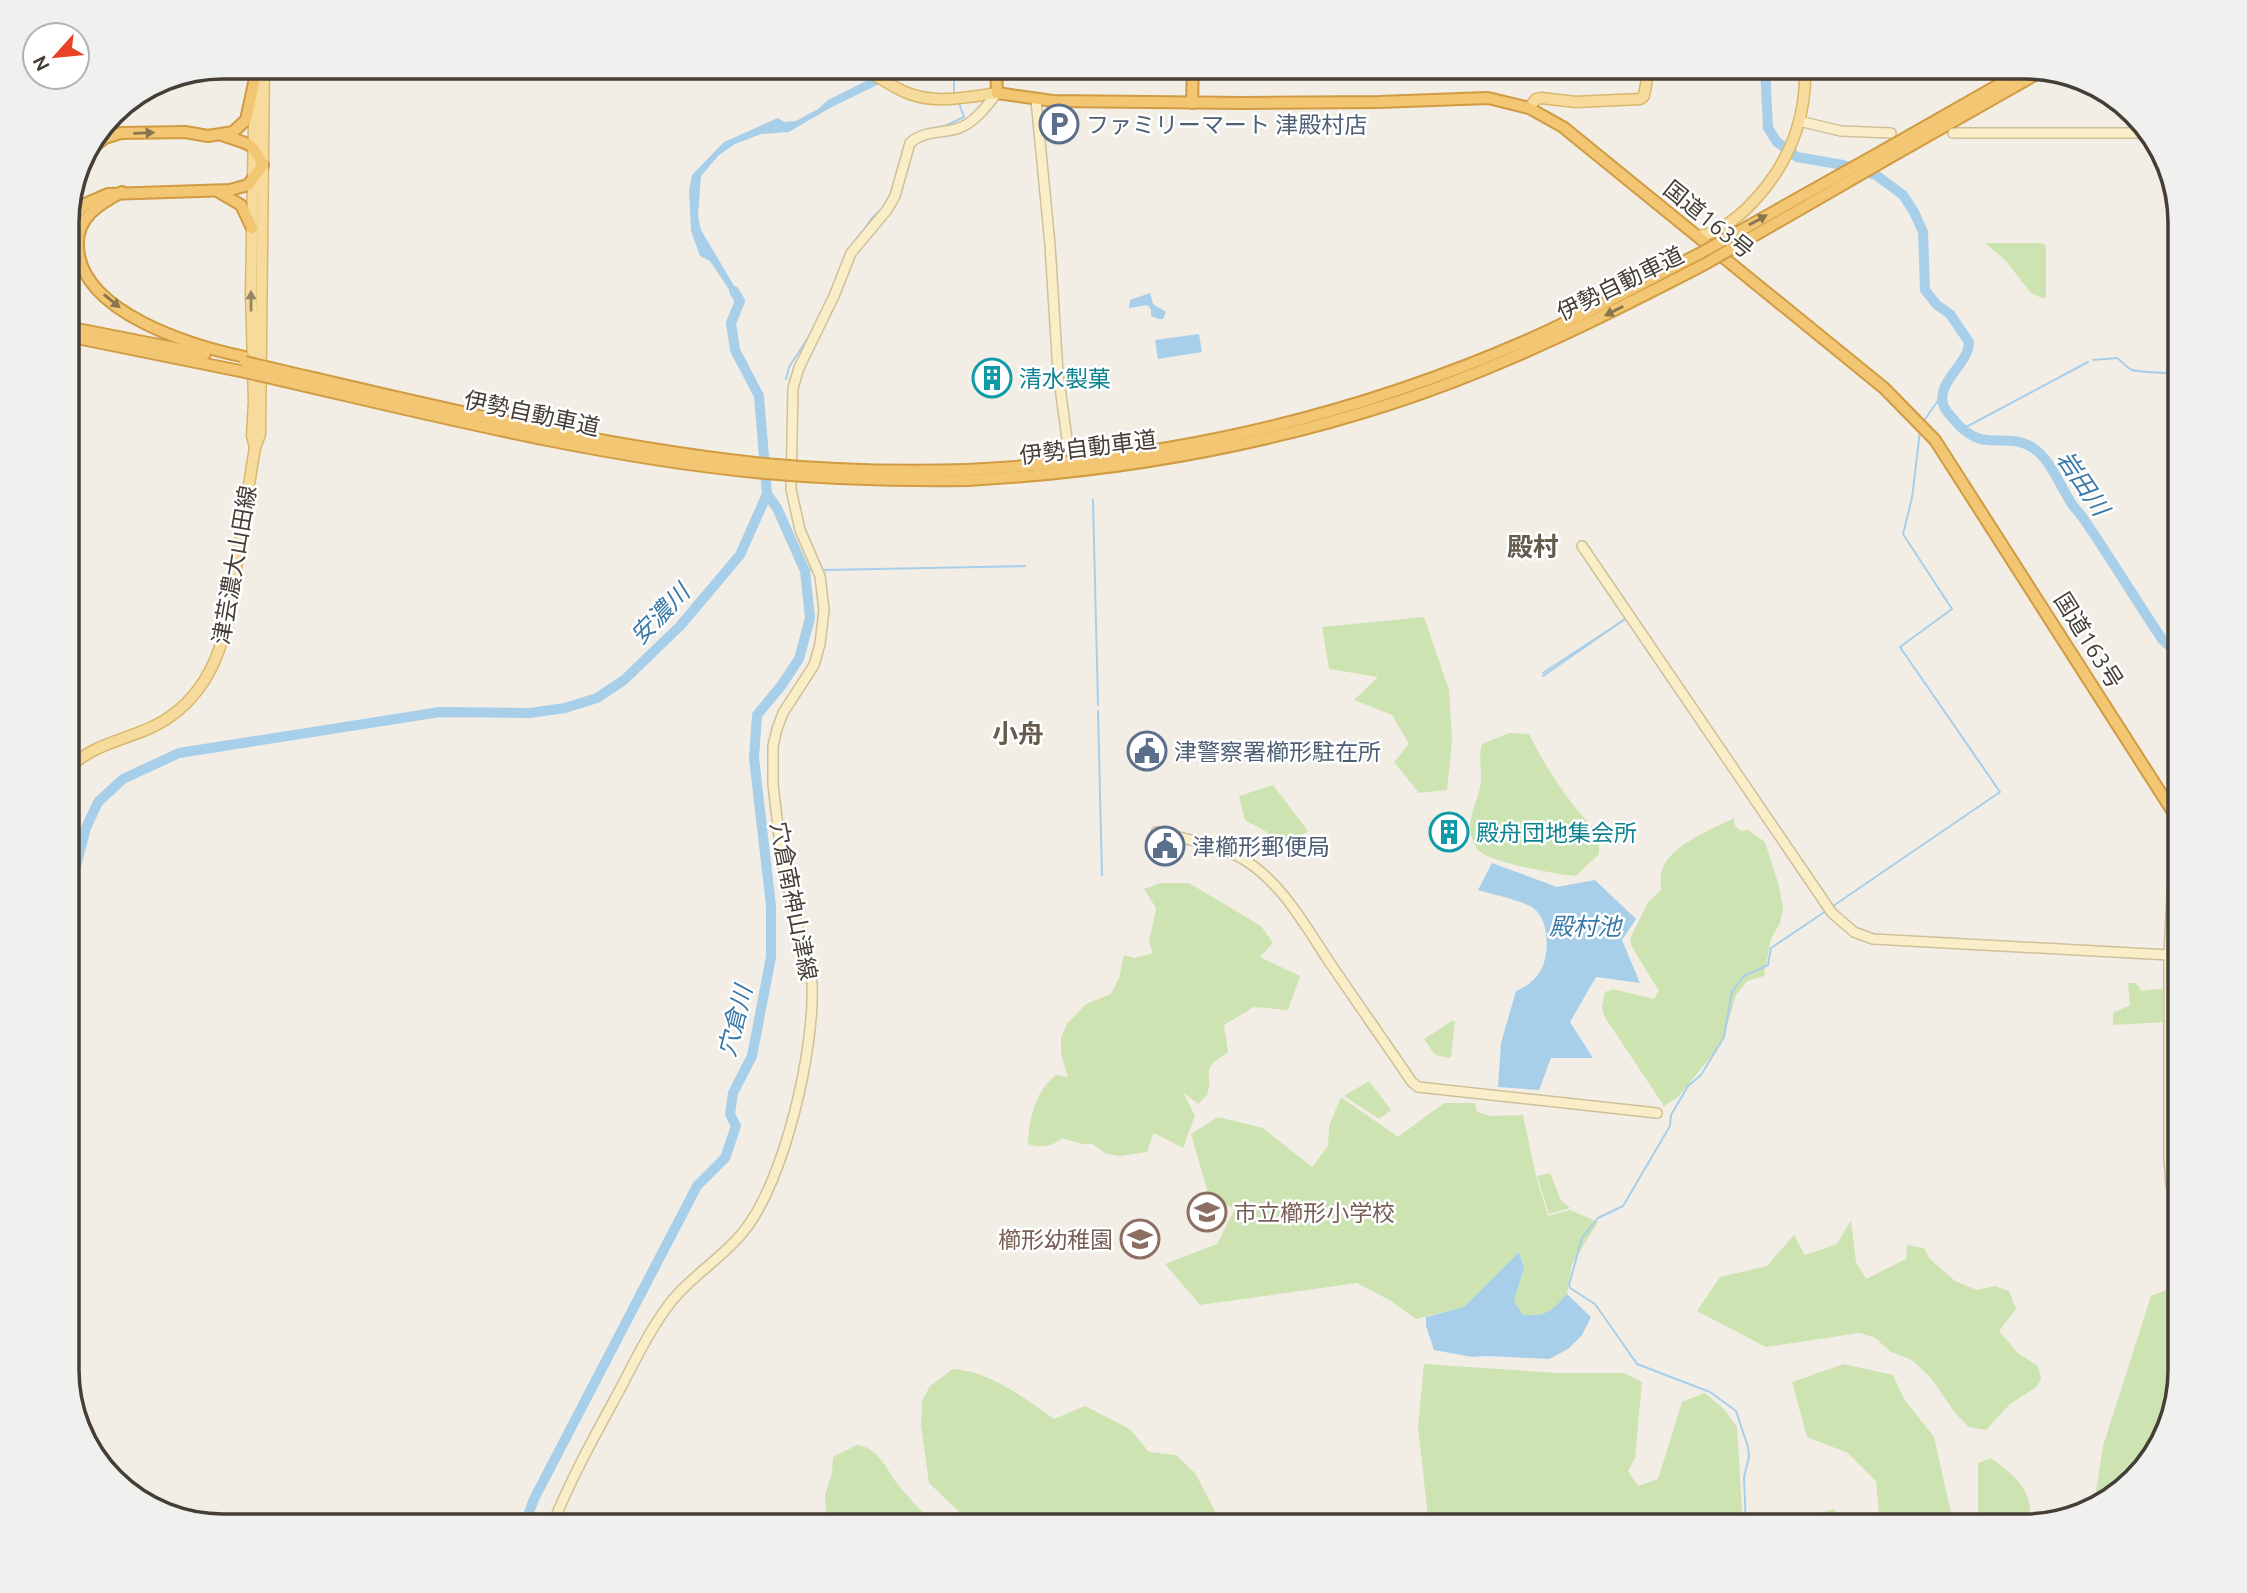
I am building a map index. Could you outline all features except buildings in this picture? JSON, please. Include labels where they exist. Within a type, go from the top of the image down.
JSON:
[{"type":"highway","points":[[996,79],[997,93]]},
{"type":"highway","points":[[1192,103],[1193,79]]},
{"type":"highway","name":"伊勢自動車道","points":[[79,338],[153,353],[245,364],[523,433],[698,465],[836,478],[1115,468],[1392,403],[1473,373],[1606,315],[1705,264],[2010,79]]},
{"type":"highway","name":"伊勢自動車道","points":[[1252,438],[1434,378],[1530,339],[1602,305],[2027,79]]},
{"type":"highway","points":[[106,138],[121,133],[185,132],[208,136],[222,135],[238,129],[246,120],[254,83]]},
{"type":"highway","name":"国道163号","points":[[997,93],[1036,100],[1192,103],[1380,102],[1475,98],[1529,108],[1570,132],[1893,395],[1935,440],[2168,801]]},
{"type":"highway","points":[[79,211],[85,204],[101,196],[122,192],[239,189],[254,180],[263,165],[254,148],[246,142],[222,135]]},
{"type":"highway","points":[[215,190],[241,205],[252,228]]},
{"type":"highway","points":[[122,192],[92,210],[81,229],[79,255],[89,278],[111,301],[150,326],[245,364]]},
{"type":"highway","name":"伊勢自動車道","points":[[79,329],[523,424],[699,456],[836,469],[968,475]]},
{"type":"highway","points":[[79,345],[153,353]]},
{"type":"main road","name":"津芸濃大山田線","points":[[254,79],[251,320],[254,401],[252,436],[255,448]]},
{"type":"main road","name":"津芸濃大山田線","points":[[79,761],[102,745],[143,731],[167,719],[188,702],[206,678],[221,649],[228,623],[255,448],[260,434],[264,79]]},
{"type":"main road","points":[[883,79],[922,98],[943,99],[997,93]]},
{"type":"main road","points":[[1529,108],[1536,99],[1541,98],[1576,102],[1640,99],[1644,96],[1647,79]]},
{"type":"main road","points":[[1698,236],[1711,234],[1728,223],[1746,208],[1773,178],[1786,158],[1798,126],[1804,99],[1805,79]]},
{"type":"street","name":"穴倉南神山津線","points":[[558,1514],[574,1475],[660,1317],[683,1289],[748,1227],[768,1190],[785,1146],[794,1112],[813,998],[812,983],[782,862],[773,784],[773,746],[783,713],[810,673],[818,654],[824,610],[822,584],[800,530],[791,489],[793,388],[799,368],[825,317],[851,253],[887,210],[895,196],[910,143],[925,134],[964,127],[997,93]]},
{"type":"street","points":[[1036,100],[1051,255],[1058,373],[1069,446],[1074,457]]},
{"type":"street","points":[[1798,126],[1891,133]]},
{"type":"street","points":[[1953,133],[2137,133]]},
{"type":"street","points":[[1582,546],[1832,913],[1849,929],[1873,939],[2168,955]]},
{"type":"street","points":[[1156,832],[1205,843],[1230,852],[1254,867],[1268,880],[1292,907],[1418,1087],[1657,1113]]},
{"type":"green space","points":[[1985,243],[2043,243],[2046,246],[2046,297],[2044,299],[2031,293],[2005,260]]},
{"type":"green space","points":[[1424,617],[1449,690],[1452,742],[1447,790],[1419,793],[1394,762],[1409,744],[1392,715],[1354,700],[1378,677],[1329,669],[1322,627]]},
{"type":"green space","points":[[1509,733],[1529,734],[1560,787],[1599,834],[1599,854],[1576,876],[1495,859],[1484,855],[1475,845],[1470,828],[1481,782],[1482,744]]},
{"type":"green space","points":[[1273,785],[1308,831],[1284,848],[1265,831],[1245,820],[1239,796]]},
{"type":"green space","points":[[1734,818],[1735,826],[1741,831],[1748,830],[1765,842],[1779,886],[1783,908],[1780,923],[1771,939],[1764,976],[1747,981],[1736,995],[1722,1043],[1677,1098],[1664,1106],[1604,1016],[1602,1007],[1605,992],[1613,989],[1654,999],[1659,991],[1632,947],[1630,939],[1648,902],[1661,890],[1661,874],[1671,855],[1702,833]]},
{"type":"green space","points":[[1160,883],[1189,883],[1261,926],[1273,943],[1260,957],[1300,976],[1288,1010],[1254,1007],[1224,1025],[1228,1052],[1210,1068],[1207,1095],[1198,1104],[1183,1092],[1195,1116],[1183,1148],[1154,1133],[1147,1152],[1121,1156],[1107,1154],[1092,1144],[1062,1138],[1046,1146],[1028,1144],[1032,1115],[1038,1097],[1056,1075],[1068,1077],[1061,1054],[1061,1038],[1067,1024],[1086,1004],[1111,994],[1119,978],[1124,955],[1134,958],[1153,953],[1149,942],[1156,908],[1144,889]]},
{"type":"green space","points":[[2128,983],[2136,983],[2142,991],[2167,988],[2167,1022],[2113,1025],[2113,1013],[2130,1005]]},
{"type":"green space","points":[[1455,1021],[1451,1057],[1435,1055],[1424,1039]]},
{"type":"green space","points":[[1369,1081],[1391,1110],[1379,1119],[1344,1096]]},
{"type":"green space","points":[[1341,1097],[1398,1137],[1444,1103],[1475,1103],[1477,1112],[1491,1116],[1523,1115],[1548,1216],[1570,1210],[1598,1222],[1572,1264],[1567,1294],[1555,1308],[1540,1317],[1523,1316],[1514,1301],[1524,1268],[1519,1252],[1464,1307],[1416,1319],[1391,1301],[1357,1283],[1200,1305],[1165,1264],[1217,1244],[1235,1209],[1209,1196],[1191,1134],[1218,1117],[1263,1128],[1312,1167],[1328,1146],[1329,1126]]},
{"type":"green space","points":[[1550,1173],[1561,1200],[1570,1208],[1549,1214],[1537,1176]]},
{"type":"green space","points":[[1851,1220],[1856,1262],[1866,1279],[1906,1259],[1907,1245],[1924,1248],[1930,1259],[1955,1281],[1977,1290],[1995,1286],[2009,1291],[2016,1309],[1999,1331],[2019,1354],[2038,1366],[2041,1379],[2036,1387],[2009,1405],[1986,1430],[1969,1427],[1955,1413],[1931,1378],[1912,1360],[1891,1352],[1874,1337],[1859,1333],[1766,1347],[1697,1311],[1720,1277],[1767,1266],[1794,1235],[1805,1255],[1837,1244]]},
{"type":"green space","points":[[2168,1290],[2168,1371],[2161,1417],[2139,1458],[2119,1479],[2095,1495],[2103,1446],[2151,1296]]},
{"type":"green space","points":[[1424,1364],[1559,1373],[1624,1373],[1642,1382],[1635,1458],[1628,1471],[1638,1486],[1658,1479],[1682,1402],[1705,1393],[1724,1409],[1737,1427],[1742,1514],[1428,1514],[1418,1427]]},
{"type":"green space","points":[[1844,1364],[1893,1375],[1904,1399],[1934,1437],[1951,1514],[1879,1514],[1876,1481],[1848,1453],[1807,1437],[1792,1382]]},
{"type":"green space","points":[[953,1369],[993,1380],[1019,1394],[1054,1419],[1085,1406],[1130,1429],[1149,1452],[1176,1455],[1195,1473],[1217,1514],[961,1514],[929,1483],[921,1425],[922,1401],[930,1386]]},
{"type":"green space","points":[[857,1445],[871,1450],[924,1514],[826,1514],[825,1495],[832,1473],[833,1457]]},
{"type":"green space","points":[[1991,1458],[2009,1472],[2022,1486],[2029,1502],[2030,1514],[1978,1514],[1978,1463]]},
{"type":"green space","points":[[1833,1509],[1840,1514],[1821,1514]]},
{"type":"water","points":[[870,79],[885,79],[789,132],[761,134],[735,144],[719,155],[701,176],[698,216],[701,230],[743,301],[736,300],[710,261],[700,256],[691,231],[689,190],[692,175],[724,142],[778,118],[784,122],[796,121],[828,100]]},
{"type":"water","points":[[1150,293],[1153,304],[1166,312],[1163,319],[1151,316],[1151,309],[1147,305],[1129,308],[1130,300]]},
{"type":"water","points":[[1199,334],[1202,352],[1158,359],[1155,340]]},
{"type":"water","name":"殿村池","points":[[1492,863],[1557,887],[1595,880],[1636,919],[1622,940],[1640,983],[1596,977],[1570,1022],[1593,1058],[1551,1058],[1539,1090],[1498,1087],[1501,1043],[1516,991],[1539,974],[1547,945],[1545,926],[1537,911],[1518,901],[1478,890]]},
{"type":"water","points":[[1519,1252],[1524,1268],[1514,1301],[1523,1315],[1548,1312],[1567,1294],[1591,1317],[1582,1335],[1568,1349],[1549,1359],[1472,1357],[1434,1350],[1426,1326],[1426,1317],[1464,1307]]},
{"type":"waterway","points":[[954,79],[954,93]]},
{"type":"waterway","name":"岩田川","points":[[1766,79],[1768,128],[1777,142],[1797,157],[1843,165],[1876,175],[1903,195],[1923,232],[1925,290],[1937,305],[1950,314],[1969,342],[1968,350],[1942,396],[1947,411],[1965,431],[1975,437],[2023,443],[2039,452],[2168,645]]},
{"type":"waterway","points":[[912,136],[964,117],[959,103]]},
{"type":"waterway","points":[[898,171],[905,143]]},
{"type":"waterway","points":[[851,247],[873,217],[885,206]]},
{"type":"waterway","name":"安濃川","points":[[79,855],[86,828],[98,802],[123,779],[179,753],[440,712],[530,713],[565,708],[597,698],[624,680],[680,626],[740,555],[767,494],[759,396],[735,350],[731,323],[740,301],[734,291]]},
{"type":"waterway","points":[[786,379],[789,367],[812,332]]},
{"type":"waterway","points":[[2093,360],[2117,358],[2132,370],[2168,373]]},
{"type":"waterway","points":[[1961,428],[2088,362]]},
{"type":"waterway","points":[[1923,422],[1937,402],[1942,401]]},
{"type":"waterway","points":[[1833,906],[2000,792],[1900,647],[1952,609],[1903,534],[1912,498],[1920,431]]},
{"type":"waterway","name":"穴倉川","points":[[528,1514],[697,1186],[725,1158],[736,1126],[730,1114],[733,1093],[752,1056],[771,957],[771,906],[754,758],[757,715],[799,659],[810,618],[805,571],[777,508],[767,494]]},
{"type":"waterway","points":[[1093,500],[1098,705]]},
{"type":"waterway","points":[[824,570],[1025,566]]},
{"type":"waterway","name":"穴倉川","points":[[805,571],[812,570]]},
{"type":"waterway","points":[[1543,673],[1627,618]]},
{"type":"waterway","points":[[1543,676],[1625,619]]},
{"type":"waterway","points":[[1098,711],[1102,875]]},
{"type":"waterway","points":[[1746,1514],[1744,1477],[1749,1457],[1736,1411],[1710,1392],[1637,1364],[1595,1304],[1569,1285],[1582,1238],[1598,1218],[1623,1206],[1670,1126],[1671,1115],[1688,1086],[1701,1075],[1724,1037],[1732,991],[1744,976],[1768,965],[1771,948],[1826,911]]},
{"type":"place","name":"ファミリーマート 津殿村店","points":[[1059,124]]},
{"type":"place","name":"清水製菓","points":[[992,378]]},
{"type":"place","name":"津警察署櫛形駐在所","points":[[1147,751]]},
{"type":"place","name":"殿舟団地集会所","points":[[1449,832]]},
{"type":"place","name":"津櫛形郵便局","points":[[1165,846]]},
{"type":"place","name":"市立櫛形小学校","points":[[1207,1212]]},
{"type":"place","name":"櫛形幼稚園","points":[[1140,1239]]},
{"type":"district","name":"殿村","points":[[1533,546]]},
{"type":"district","name":"小舟","points":[[1018,733]]}]
